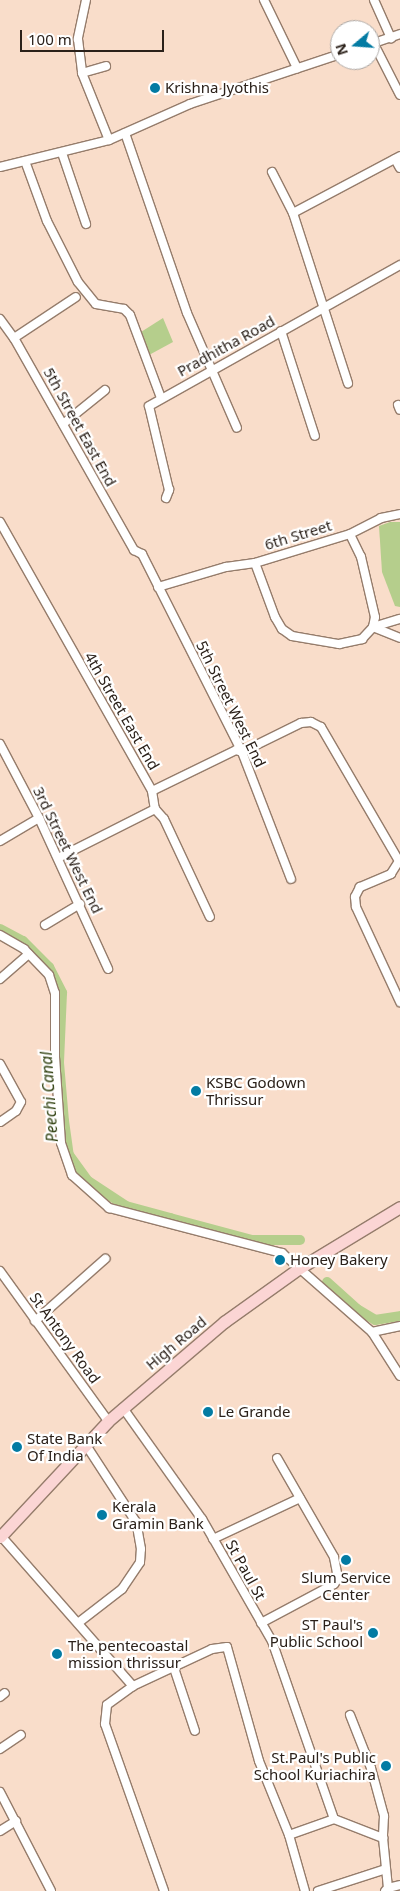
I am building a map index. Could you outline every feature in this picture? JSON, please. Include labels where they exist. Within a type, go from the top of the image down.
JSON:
[{"type":"main road","name":"High Road","points":[[1,1536],[108,1422],[224,1322],[298,1269],[400,1207]]},
{"type":"street","points":[[86,0],[78,39],[82,73],[108,140]]},
{"type":"street","points":[[264,0],[296,68]]},
{"type":"street","points":[[374,0],[390,38]]},
{"type":"street","points":[[380,41],[400,34]]},
{"type":"street","points":[[0,167],[108,140],[190,104],[330,57]]},
{"type":"street","points":[[380,59],[400,95]]},
{"type":"street","points":[[82,73],[106,66]]},
{"type":"street","points":[[125,133],[187,313],[214,370],[237,428]]},
{"type":"street","points":[[62,153],[86,224]]},
{"type":"street","points":[[293,213],[398,157],[400,168]]},
{"type":"street","points":[[25,161],[47,221],[78,282],[96,304],[124,309],[130,315],[161,398]]},
{"type":"street","points":[[272,172],[293,213],[348,383]]},
{"type":"street","name":"Pradhitha Road","points":[[166,498],[169,490],[148,415],[149,406],[400,265]]},
{"type":"street","points":[[14,338],[76,297]]},
{"type":"street","name":"5th Street East End","points":[[0,319],[14,338],[134,550]]},
{"type":"street","points":[[281,331],[315,436]]},
{"type":"street","points":[[63,424],[106,390]]},
{"type":"street","points":[[350,534],[381,518],[400,514]]},
{"type":"street","name":"4th Street East End","points":[[0,522],[152,791],[155,809],[164,819],[210,917]]},
{"type":"street","name":"6th Street","points":[[158,587],[226,567],[255,563],[350,534],[361,557],[375,617],[373,627],[362,639],[339,644],[292,636],[282,629],[275,617],[255,563]]},
{"type":"street","name":"5th Street West End","points":[[134,550],[142,554],[242,752],[291,879]]},
{"type":"street","points":[[373,627],[400,619]]},
{"type":"street","points":[[373,627],[400,638]]},
{"type":"street","points":[[152,791],[236,750],[242,752],[301,723],[311,722],[321,727],[400,861],[391,874],[360,888],[355,897],[356,907],[400,1002]]},
{"type":"street","name":"3rd Street West End","points":[[0,744],[39,818],[80,904],[108,969]]},
{"type":"street","points":[[58,858],[155,809]]},
{"type":"street","points":[[0,841],[39,818]]},
{"type":"street","points":[[45,925],[80,904]]},
{"type":"street","points":[[0,935],[29,954],[49,975],[55,993],[55,1057],[61,1144],[72,1175],[109,1208],[282,1253],[372,1332],[400,1376]]},
{"type":"street","points":[[0,979],[29,954]]},
{"type":"street","points":[[0,1064],[21,1102],[16,1111],[0,1122]]},
{"type":"street","points":[[35,1321],[105,1259]]},
{"type":"street","name":"St Antony Road","points":[[0,1271],[108,1422]]},
{"type":"street","points":[[372,1332],[400,1326]]},
{"type":"street","name":"St Paul St","points":[[123,1408],[213,1539],[272,1641],[334,1819]]},
{"type":"street","points":[[78,1624],[122,1589],[140,1562],[141,1549],[136,1522],[86,1446]]},
{"type":"street","points":[[261,1623],[334,1584],[338,1578],[334,1557],[277,1458]]},
{"type":"street","points":[[213,1539],[300,1498]]},
{"type":"street","points":[[1,1536],[134,1686]]},
{"type":"street","points":[[164,1891],[105,1724],[107,1705],[134,1686],[212,1649],[227,1647],[268,1786],[289,1836],[305,1891]]},
{"type":"street","points":[[174,1668],[195,1731]]},
{"type":"street","points":[[350,1715],[373,1778],[384,1816],[383,1838],[387,1890],[400,1885]]},
{"type":"street","points":[[0,1749],[21,1735]]},
{"type":"street","points":[[0,1792],[51,1891]]},
{"type":"street","points":[[289,1836],[334,1819],[383,1838]]},
{"type":"street","points":[[0,1831],[16,1821]]},
{"type":"street","points":[[318,1891],[386,1869]]},
{"type":"shaded area","points":[[163,318],[173,342],[149,355],[141,332]]},
{"type":"shaded area","points":[[390,522],[400,522],[400,607],[395,606],[382,572],[379,526]]},
{"type":"waterway","name":"Peechi Canal","points":[[0,929],[23,941],[49,967],[62,993],[59,1063],[64,1121],[69,1155],[88,1181],[126,1206],[252,1240],[300,1240]]},
{"type":"waterway","name":"Peechi Canal","points":[[327,1282],[357,1309],[375,1320],[400,1316]]},
{"type":"place","name":"Krishna Jyothis","points":[[155,88]]},
{"type":"place","name":"KSBC Godown Thrissur","points":[[196,1091]]},
{"type":"place","name":"Honey Bakery","points":[[280,1260]]},
{"type":"place","name":"Le Grande","points":[[208,1412]]},
{"type":"place","name":"State Bank Of India","points":[[17,1447]]},
{"type":"place","name":"Kerala Gramin Bank","points":[[102,1515]]},
{"type":"place","name":"Slum Service Center","points":[[346,1560]]},
{"type":"place","name":"ST Paul's Public School","points":[[373,1633]]},
{"type":"place","name":"The pentecoastal mission thrissur","points":[[57,1654]]},
{"type":"place","name":"St.Paul's Public School Kuriachira","points":[[386,1766]]}]
